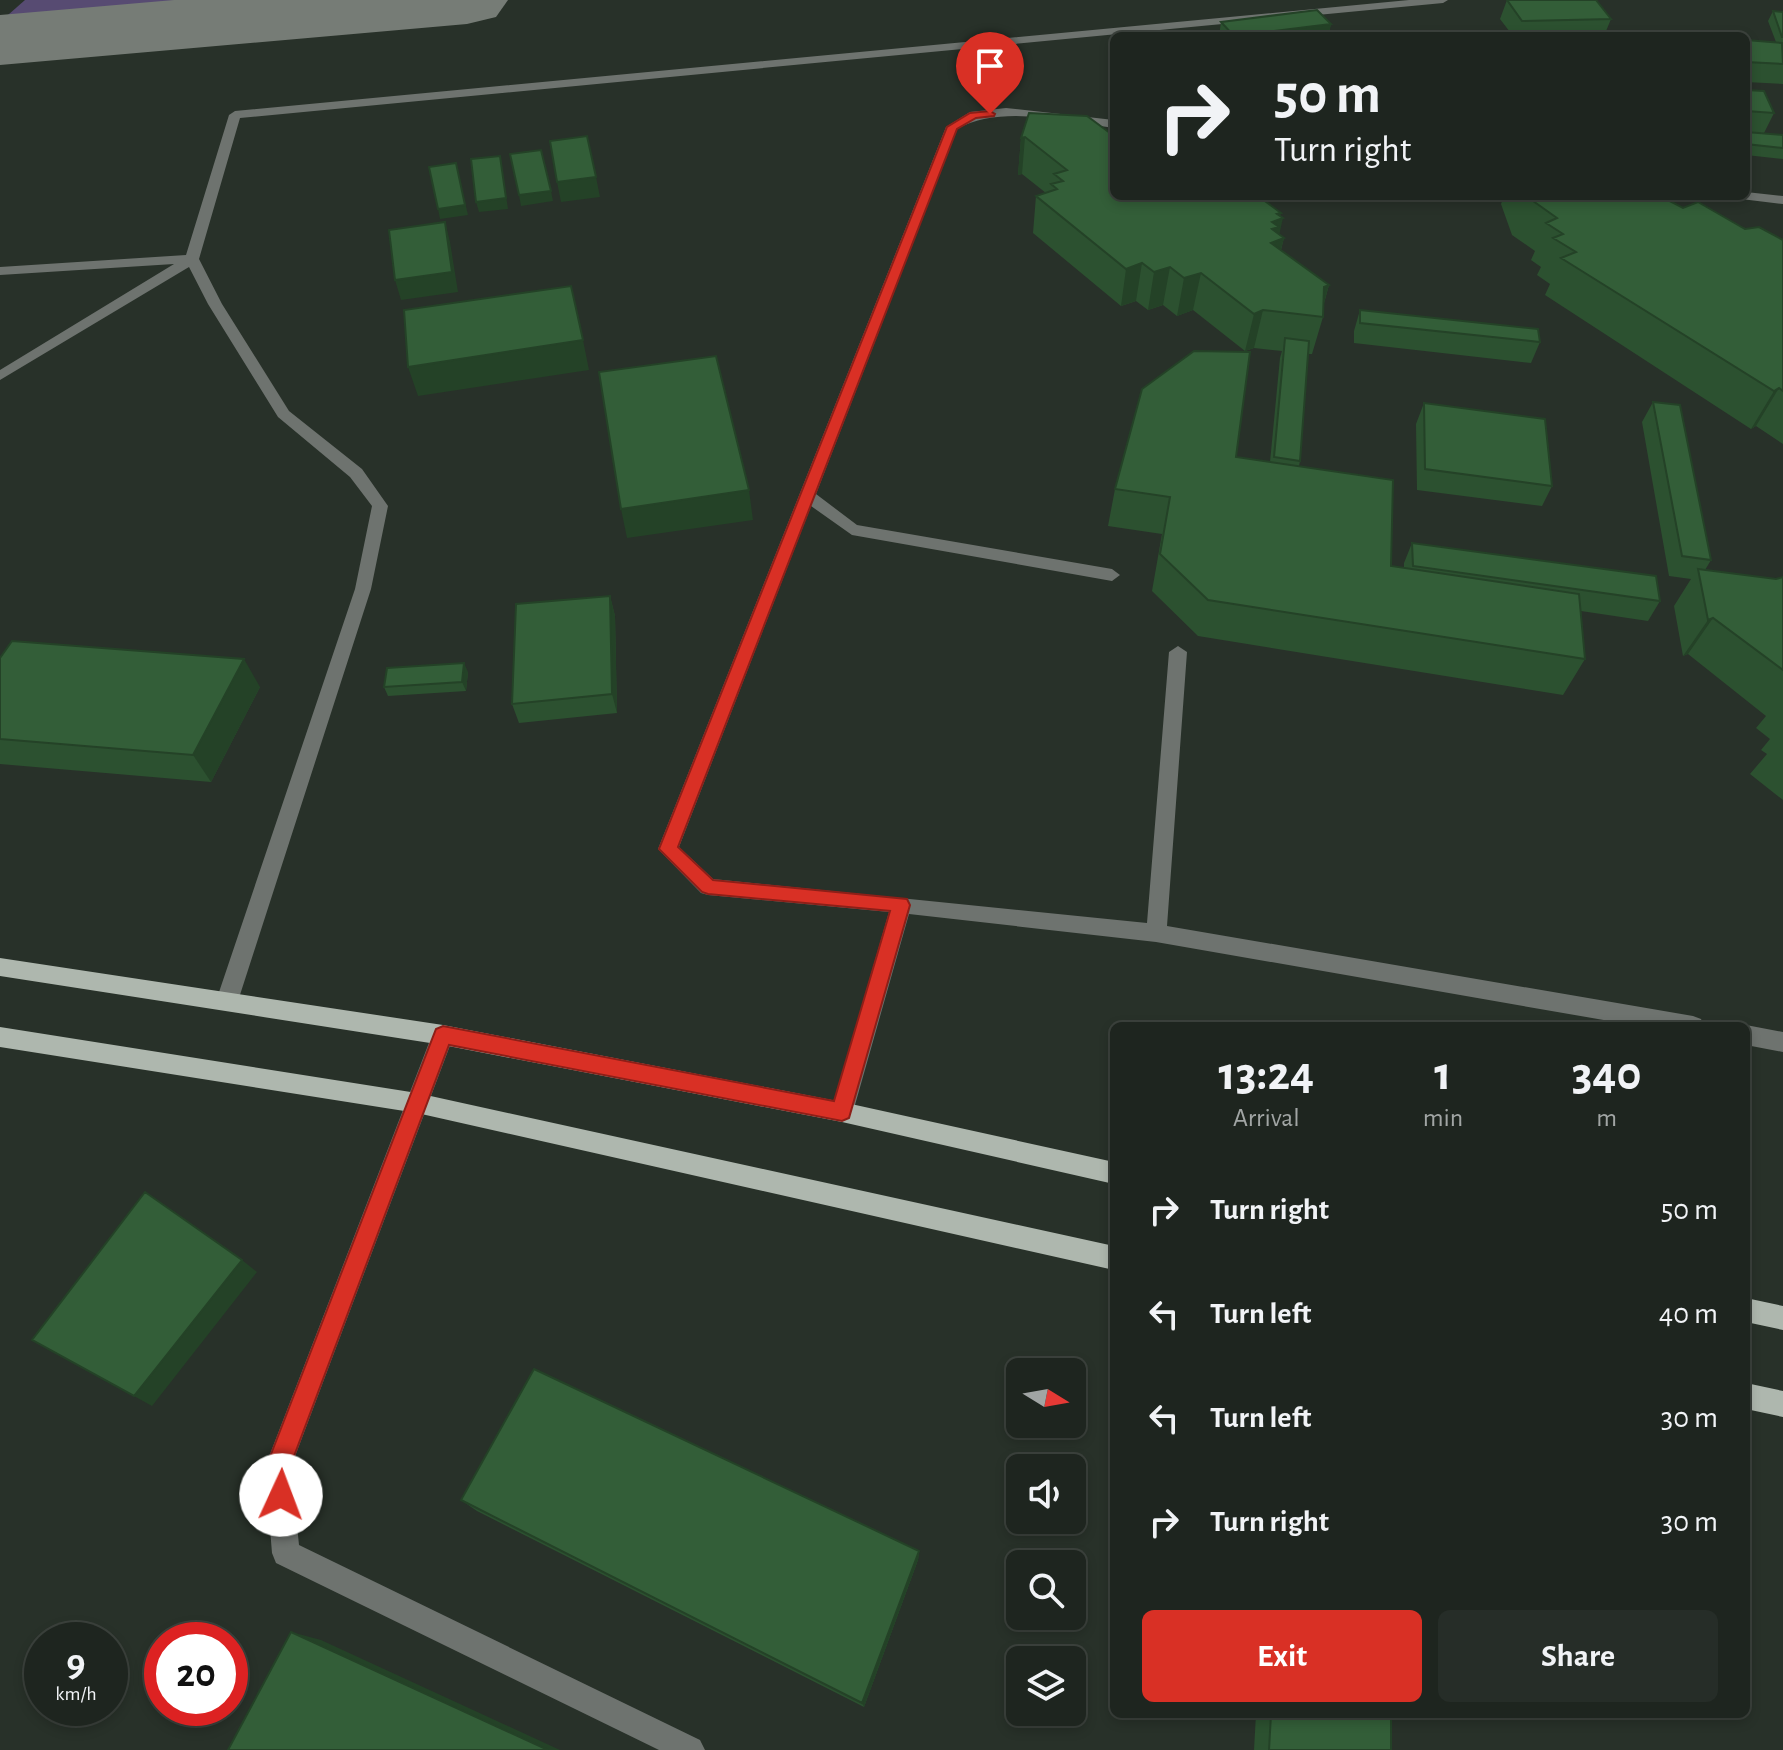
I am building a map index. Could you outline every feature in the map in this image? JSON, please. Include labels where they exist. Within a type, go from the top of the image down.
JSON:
[{"type":"main road","points":[[0,967],[443,1035],[842,1112],[1110,1172]]},
{"type":"main road","points":[[0,1037],[417,1103],[1110,1257]]},
{"type":"main road","points":[[1750,1311],[1783,1318]]},
{"type":"main road","points":[[1750,1397],[1783,1404]]},
{"type":"street","points":[[0,376],[192,259],[235,115],[1443,0]]},
{"type":"street","points":[[1110,124],[1006,112],[974,115],[952,127],[668,849],[708,887],[1156,933],[1670,1022]]},
{"type":"street","points":[[1750,196],[1783,200]]},
{"type":"street","points":[[0,271],[192,259]]},
{"type":"street","points":[[192,259],[215,304],[283,414],[356,473],[380,506],[363,589],[227,1001]]},
{"type":"street","points":[[807,495],[852,530],[1112,575]]},
{"type":"street","points":[[1156,933],[1178,652]]},
{"type":"street","points":[[842,1112],[901,905]]},
{"type":"street","points":[[443,1035],[278,1467],[286,1553],[690,1750]]},
{"type":"street","points":[[1750,1036],[1783,1042]]},
{"type":"shaded area","points":[[25,0],[314,0],[0,30],[0,22]]},
{"type":"building","points":[[1507,0],[1596,0],[1611,19],[1522,21]]},
{"type":"building","points":[[1317,10],[1331,24],[1266,32],[1230,32],[1221,22]]},
{"type":"building","points":[[1773,11],[1783,12],[1783,37],[1782,37]]},
{"type":"building","points":[[1750,40],[1782,43],[1783,64],[1750,62]]},
{"type":"building","points":[[1750,90],[1764,91],[1774,113],[1750,111]]},
{"type":"building","points":[[1029,113],[1087,116],[1110,133],[1110,200],[1263,200],[1283,218],[1272,222],[1279,227],[1272,229],[1284,238],[1271,243],[1329,285],[1324,287],[1323,317],[1263,310],[1254,314],[1201,273],[1184,278],[1170,267],[1154,272],[1142,263],[1126,269],[1036,196],[1057,189],[1051,184],[1063,181],[1054,174],[1067,170],[1025,137],[1021,138]]},
{"type":"building","points":[[1750,132],[1783,135],[1783,148],[1750,144]]},
{"type":"building","points":[[587,136],[596,177],[557,182],[550,141]]},
{"type":"building","points":[[541,150],[551,191],[519,195],[510,154]]},
{"type":"building","points":[[500,156],[506,198],[476,202],[471,159]]},
{"type":"building","points":[[456,163],[465,205],[438,209],[429,167]]},
{"type":"building","points":[[1532,200],[1668,200],[1683,208],[1698,202],[1745,229],[1759,227],[1783,240],[1783,391],[1779,388],[1774,391],[1561,258],[1576,252],[1553,238],[1563,234],[1546,223],[1557,218]]},
{"type":"building","points":[[445,222],[452,272],[395,280],[389,230]]},
{"type":"building","points":[[571,286],[583,340],[408,367],[404,310]]},
{"type":"building","points":[[1360,310],[1538,329],[1540,342],[1360,323]]},
{"type":"building","points":[[1285,338],[1309,341],[1300,461],[1274,457]]},
{"type":"building","points":[[1194,351],[1250,352],[1236,457],[1393,480],[1391,566],[1579,594],[1585,659],[1208,600],[1160,554],[1170,497],[1115,489],[1142,389]]},
{"type":"building","points":[[716,356],[749,490],[621,509],[599,372]]},
{"type":"building","points":[[1653,402],[1680,405],[1711,560],[1682,556]]},
{"type":"building","points":[[1424,403],[1545,419],[1552,486],[1425,469]]},
{"type":"building","points":[[1412,543],[1656,576],[1660,601],[1413,566]]},
{"type":"building","points":[[1698,569],[1776,579],[1783,577],[1783,670],[1713,618],[1708,620]]},
{"type":"building","points":[[610,596],[612,694],[512,704],[516,604]]},
{"type":"building","points":[[12,641],[244,659],[193,755],[0,739],[0,658]]},
{"type":"building","points":[[464,663],[462,682],[384,687],[387,668]]},
{"type":"building","points":[[145,1192],[242,1260],[134,1396],[32,1340]]},
{"type":"building","points":[[534,1369],[919,1551],[862,1703],[461,1500]]},
{"type":"building","points":[[291,1632],[548,1750],[228,1750],[241,1726],[248,1726],[248,1713]]},
{"type":"building","points":[[1271,1718],[1391,1718],[1391,1750],[1269,1750]]},
{"type":"taxiway","points":[[0,40],[467,0]]},
{"type":"route","points":[[281,1495],[278,1467],[443,1035],[842,1112],[901,905],[708,887],[668,849],[952,127],[974,115],[990,114]]}]
